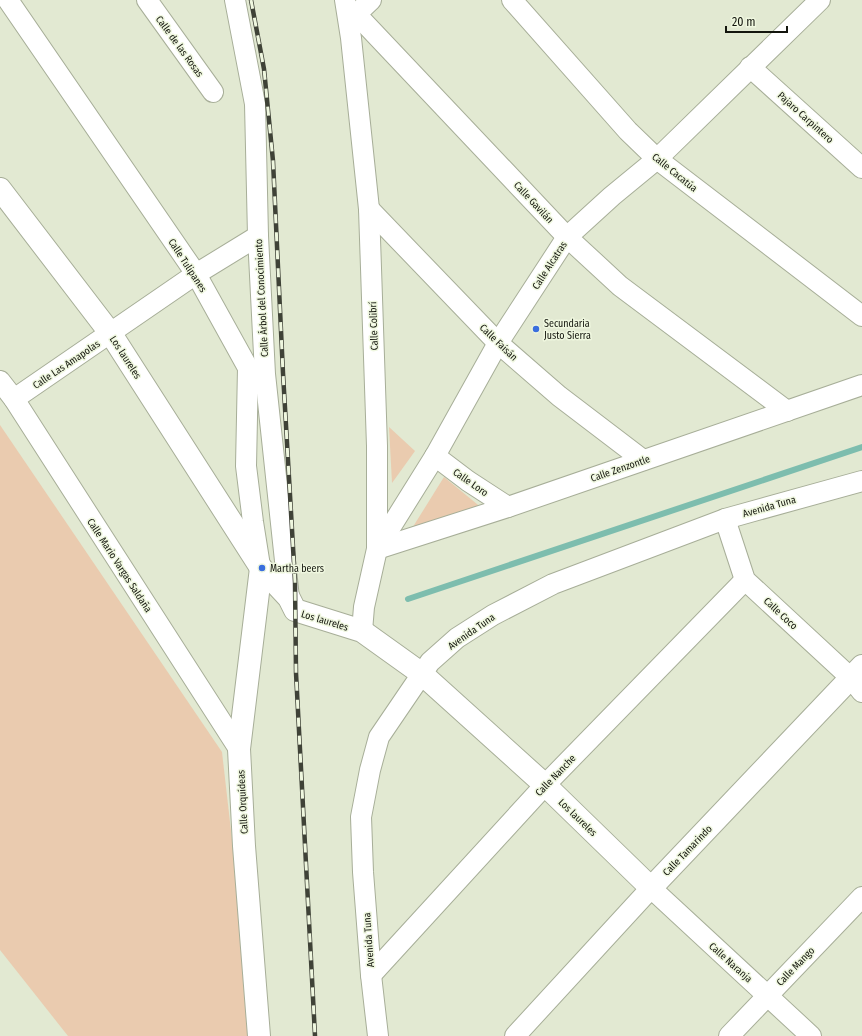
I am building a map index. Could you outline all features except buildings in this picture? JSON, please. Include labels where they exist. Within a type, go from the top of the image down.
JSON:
[{"type":"street","name":"Calle Tulipanes","points":[[8,0],[196,274],[248,368],[246,466],[253,522],[261,568]]},
{"type":"street","name":"Calle de las Rosas","points":[[147,0],[213,92]]},
{"type":"street","name":"Calle Árbol del Conocimiento","points":[[235,0],[255,104],[258,236],[265,374],[288,598]]},
{"type":"street","points":[[350,12],[371,0]]},
{"type":"street","name":"Calle Cacatúa","points":[[512,0],[628,131],[657,159],[862,316]]},
{"type":"street","name":"Calle Alcatras","points":[[377,549],[436,456],[498,343],[567,237],[612,196],[657,159],[820,0]]},
{"type":"street","name":"Calle Colibrí","points":[[350,12],[369,209],[377,446],[377,549],[364,607],[362,631]]},
{"type":"street","name":"Calle Gavilán","points":[[350,12],[567,237],[620,286],[787,411]]},
{"type":"street","name":"Pajaro Carpintero","points":[[750,67],[862,168]]},
{"type":"street","name":"Los laureles","points":[[0,189],[111,334],[261,568],[288,598],[295,610],[362,631],[422,674],[545,785],[651,888]]},
{"type":"street","name":"Calle Faisán","points":[[369,209],[498,343],[559,396],[643,460]]},
{"type":"street","name":"Calle Las Amapolas","points":[[14,399],[111,334],[196,274],[258,236]]},
{"type":"street","name":"Calle Mario Vargas Saldaña","points":[[0,381],[14,399],[239,749]]},
{"type":"street","name":"Calle Zenzontle","points":[[377,549],[508,507],[862,385]]},
{"type":"street","name":"Calle Loro","points":[[436,456],[468,481],[508,507]]},
{"type":"street","name":"Avenida Tuna","points":[[378,1036],[362,872],[361,817],[370,770],[379,737],[430,662],[457,638],[493,615],[553,584],[725,519],[862,482]]},
{"type":"street","name":"Calle Coco","points":[[725,519],[745,580],[858,678]]},
{"type":"street","name":"Calle Orquídeas","points":[[259,1036],[244,846],[239,749],[261,568]]},
{"type":"street","name":"Calle Nanche","points":[[371,975],[545,785],[745,580]]},
{"type":"street","name":"Calle Tamarindo","points":[[515,1036],[651,888],[858,678]]},
{"type":"street","name":"Calle Naranja","points":[[651,888],[811,1036]]},
{"type":"street","name":"Calle Mango","points":[[729,1036],[862,897]]},
{"type":"shaded area","points":[[0,425],[222,752],[234,857],[249,1036],[68,1036],[0,950]]},
{"type":"shaded area","points":[[389,427],[415,451],[392,483]]},
{"type":"shaded area","points":[[444,477],[483,509],[406,538]]},
{"type":"waterway","points":[[408,599],[862,447]]},
{"type":"railway","points":[[251,0],[264,69],[273,161],[295,582],[296,673],[315,1036]]},
{"type":"place","name":"Secundaria Justo Sierra","points":[[536,329]]},
{"type":"place","name":"Martha beers","points":[[262,568]]}]
